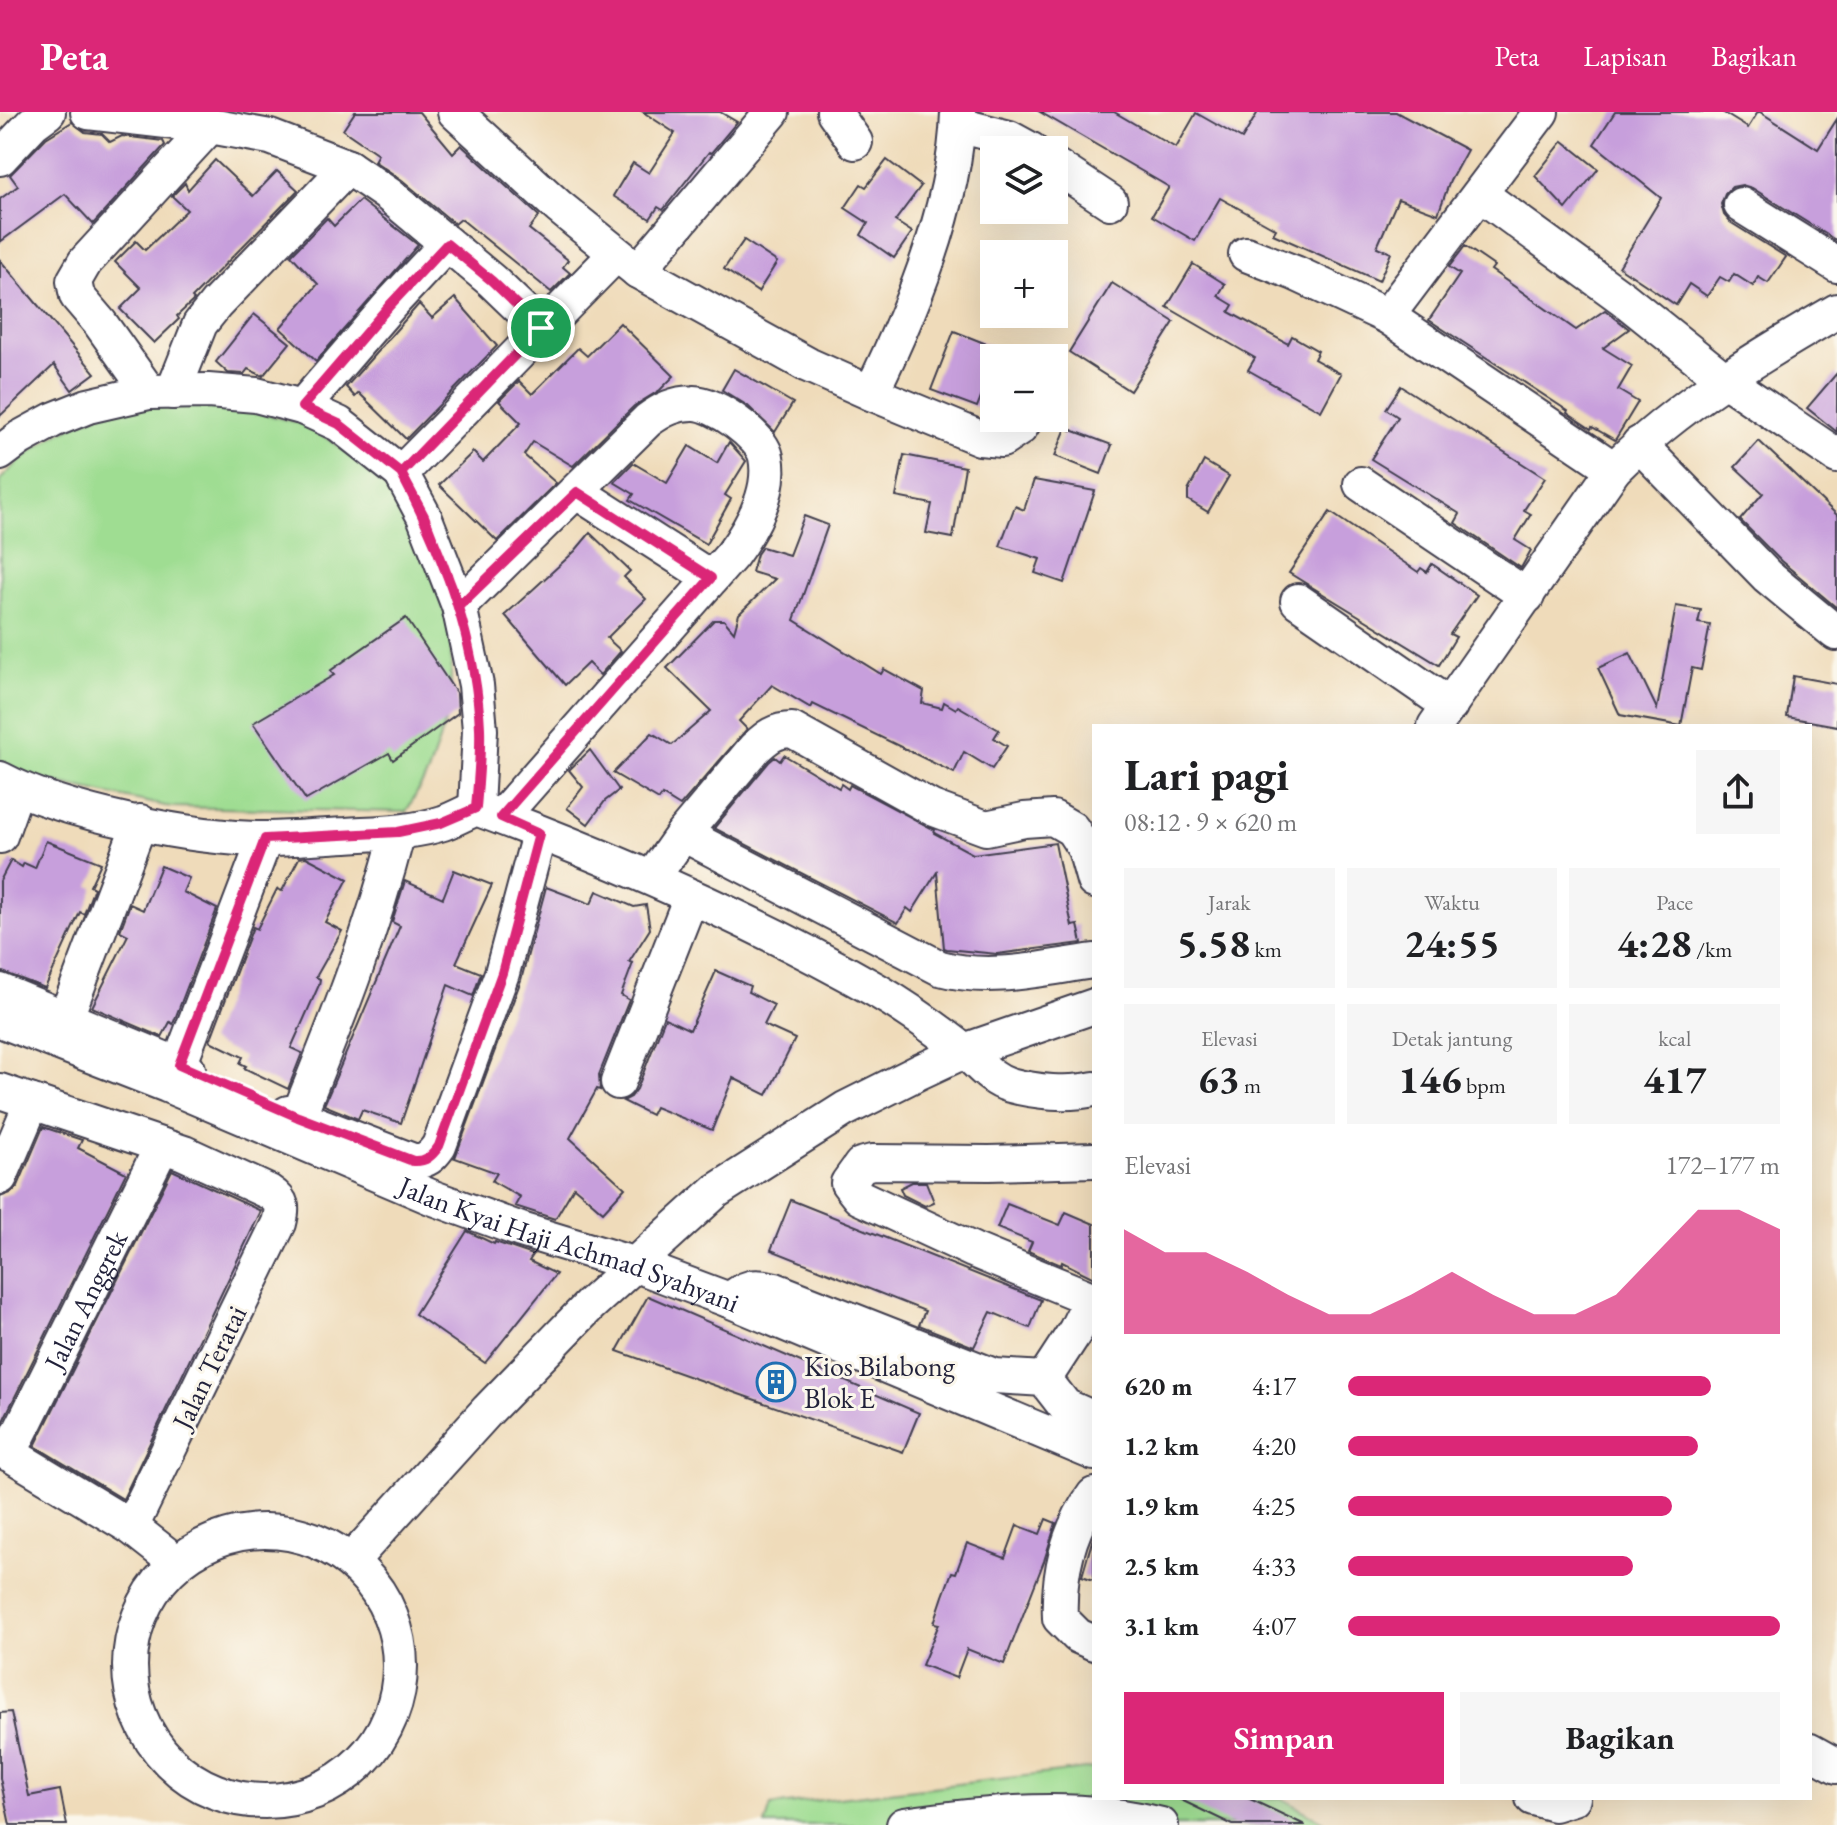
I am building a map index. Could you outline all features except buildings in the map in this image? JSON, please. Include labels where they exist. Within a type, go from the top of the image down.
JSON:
[{"type":"street","points":[[0,158],[33,123],[48,112]]},
{"type":"street","points":[[88,112],[210,126],[270,137],[348,167],[389,195],[492,281],[541,328]]},
{"type":"street","points":[[455,112],[559,207],[627,263],[808,365],[871,393],[980,438],[1002,440],[1014,432]]},
{"type":"street","points":[[834,112],[855,142]]},
{"type":"street","points":[[1387,316],[1541,112]]},
{"type":"street","points":[[401,473],[541,328],[627,263],[764,115]]},
{"type":"street","points":[[871,393],[905,321],[929,252],[949,177],[958,118],[1004,136]]},
{"type":"street","points":[[161,392],[77,296],[74,281],[85,262],[210,126]]},
{"type":"street","points":[[161,392],[208,314],[348,167]]},
{"type":"street","points":[[1068,174],[1110,202]]},
{"type":"street","points":[[1480,194],[1624,299],[1725,380],[1837,456]]},
{"type":"street","points":[[1741,205],[1837,265]]},
{"type":"street","points":[[302,407],[447,244]]},
{"type":"street","points":[[1246,254],[1387,316],[1614,469]]},
{"type":"street","points":[[1298,601],[1442,716],[1614,469],[1639,444],[1725,380],[1837,311]]},
{"type":"street","points":[[7,437],[88,406],[161,392],[208,391],[256,395],[302,407],[339,424],[401,473],[424,516],[459,606],[472,660],[488,813]]},
{"type":"street","points":[[459,606],[648,420],[663,409],[697,402],[727,415],[750,433],[766,454],[766,479],[749,532],[711,578],[488,813]]},
{"type":"street","points":[[1639,444],[1767,576],[1836,633]]},
{"type":"street","points":[[1361,484],[1527,596]]},
{"type":"street","points":[[577,492],[711,578]]},
{"type":"street","points":[[652,878],[683,834],[755,748],[768,736],[781,730],[792,730],[932,808],[986,828],[1053,818],[1072,829],[1085,849],[1092,874]]},
{"type":"street","points":[[0,836],[9,783],[73,807],[140,822],[200,833],[265,839],[398,832],[488,813],[652,878],[797,948],[879,992],[964,1051],[994,1078],[1009,1085],[1074,1094],[1092,1090]]},
{"type":"street","points":[[66,1017],[140,822]]},
{"type":"street","points":[[298,1117],[379,907],[398,832]]},
{"type":"street","points":[[0,991],[298,1117],[413,1161],[421,1161],[432,1156],[439,1146],[502,973],[539,834]]},
{"type":"street","points":[[683,834],[940,968],[961,974],[992,976],[1092,961]]},
{"type":"street","points":[[179,1065],[265,839]]},
{"type":"street","points":[[618,1082],[691,897]]},
{"type":"street","points":[[352,1560],[498,1400],[590,1305],[716,1191],[845,1109],[964,1051],[1092,1007]]},
{"type":"street","name":"Jalan Kyai Haji Achmad Syahyani","points":[[0,1020],[167,1085],[431,1197],[521,1230],[636,1265],[729,1300],[993,1411],[1074,1421],[1092,1450]]},
{"type":"street","points":[[0,1091],[162,1146]]},
{"type":"street","points":[[0,1177],[32,1102]]},
{"type":"street","name":"Jalan Teratai","points":[[131,1527],[279,1223],[282,1206],[278,1198],[269,1192],[162,1146]]},
{"type":"street","name":"Jalan Anggrek","points":[[4,1451],[162,1146]]},
{"type":"street","points":[[1092,1160],[872,1162],[861,1165],[848,1183],[859,1197],[973,1250],[1092,1300]]},
{"type":"street","points":[[729,1300],[747,1287],[761,1286],[994,1376],[1044,1379]]},
{"type":"street","points":[[1044,1379],[1092,1302]]},
{"type":"street","points":[[993,1411],[994,1376]]},
{"type":"street","points":[[1044,1379],[1074,1421]]},
{"type":"street","points":[[4,1451],[131,1527],[177,1563]]},
{"type":"street","points":[[1091,1504],[1068,1545],[1059,1606],[1060,1618],[1078,1636],[1092,1642]]},
{"type":"street","points":[[264,1530],[311,1537],[352,1560],[383,1598],[399,1644],[398,1693],[380,1738],[347,1775],[303,1797],[252,1814],[203,1788],[162,1755],[136,1709],[130,1656],[144,1605],[177,1563],[218,1539],[264,1530]]},
{"type":"street","points":[[1812,1752],[1837,1766]]},
{"type":"street","points":[[1540,1800],[1554,1804],[1567,1800]]},
{"type":"street","points":[[904,1825],[1032,1811],[1124,1815],[1161,1825]]},
{"type":"green space","points":[[201,398],[307,425],[367,466],[395,495],[415,525],[451,632],[451,687],[447,716],[428,773],[406,812],[170,807],[0,771],[0,480],[39,446],[99,414],[136,404]]},
{"type":"green space","points":[[1092,1768],[1092,1800],[1285,1800],[1329,1825],[765,1825],[771,1806]]},
{"type":"place","name":"Kios Bilabong Blok E","points":[[776,1382]]},
{"type":"route","points":[[541,328],[401,473],[424,516],[459,606],[472,660],[480,730],[476,808],[441,823],[398,832],[265,839],[179,1065],[298,1117],[413,1161],[432,1156],[439,1146],[502,973],[539,834],[501,817],[711,578],[577,492],[459,606],[424,516],[401,473],[339,424],[302,407],[447,244],[541,328]]}]
